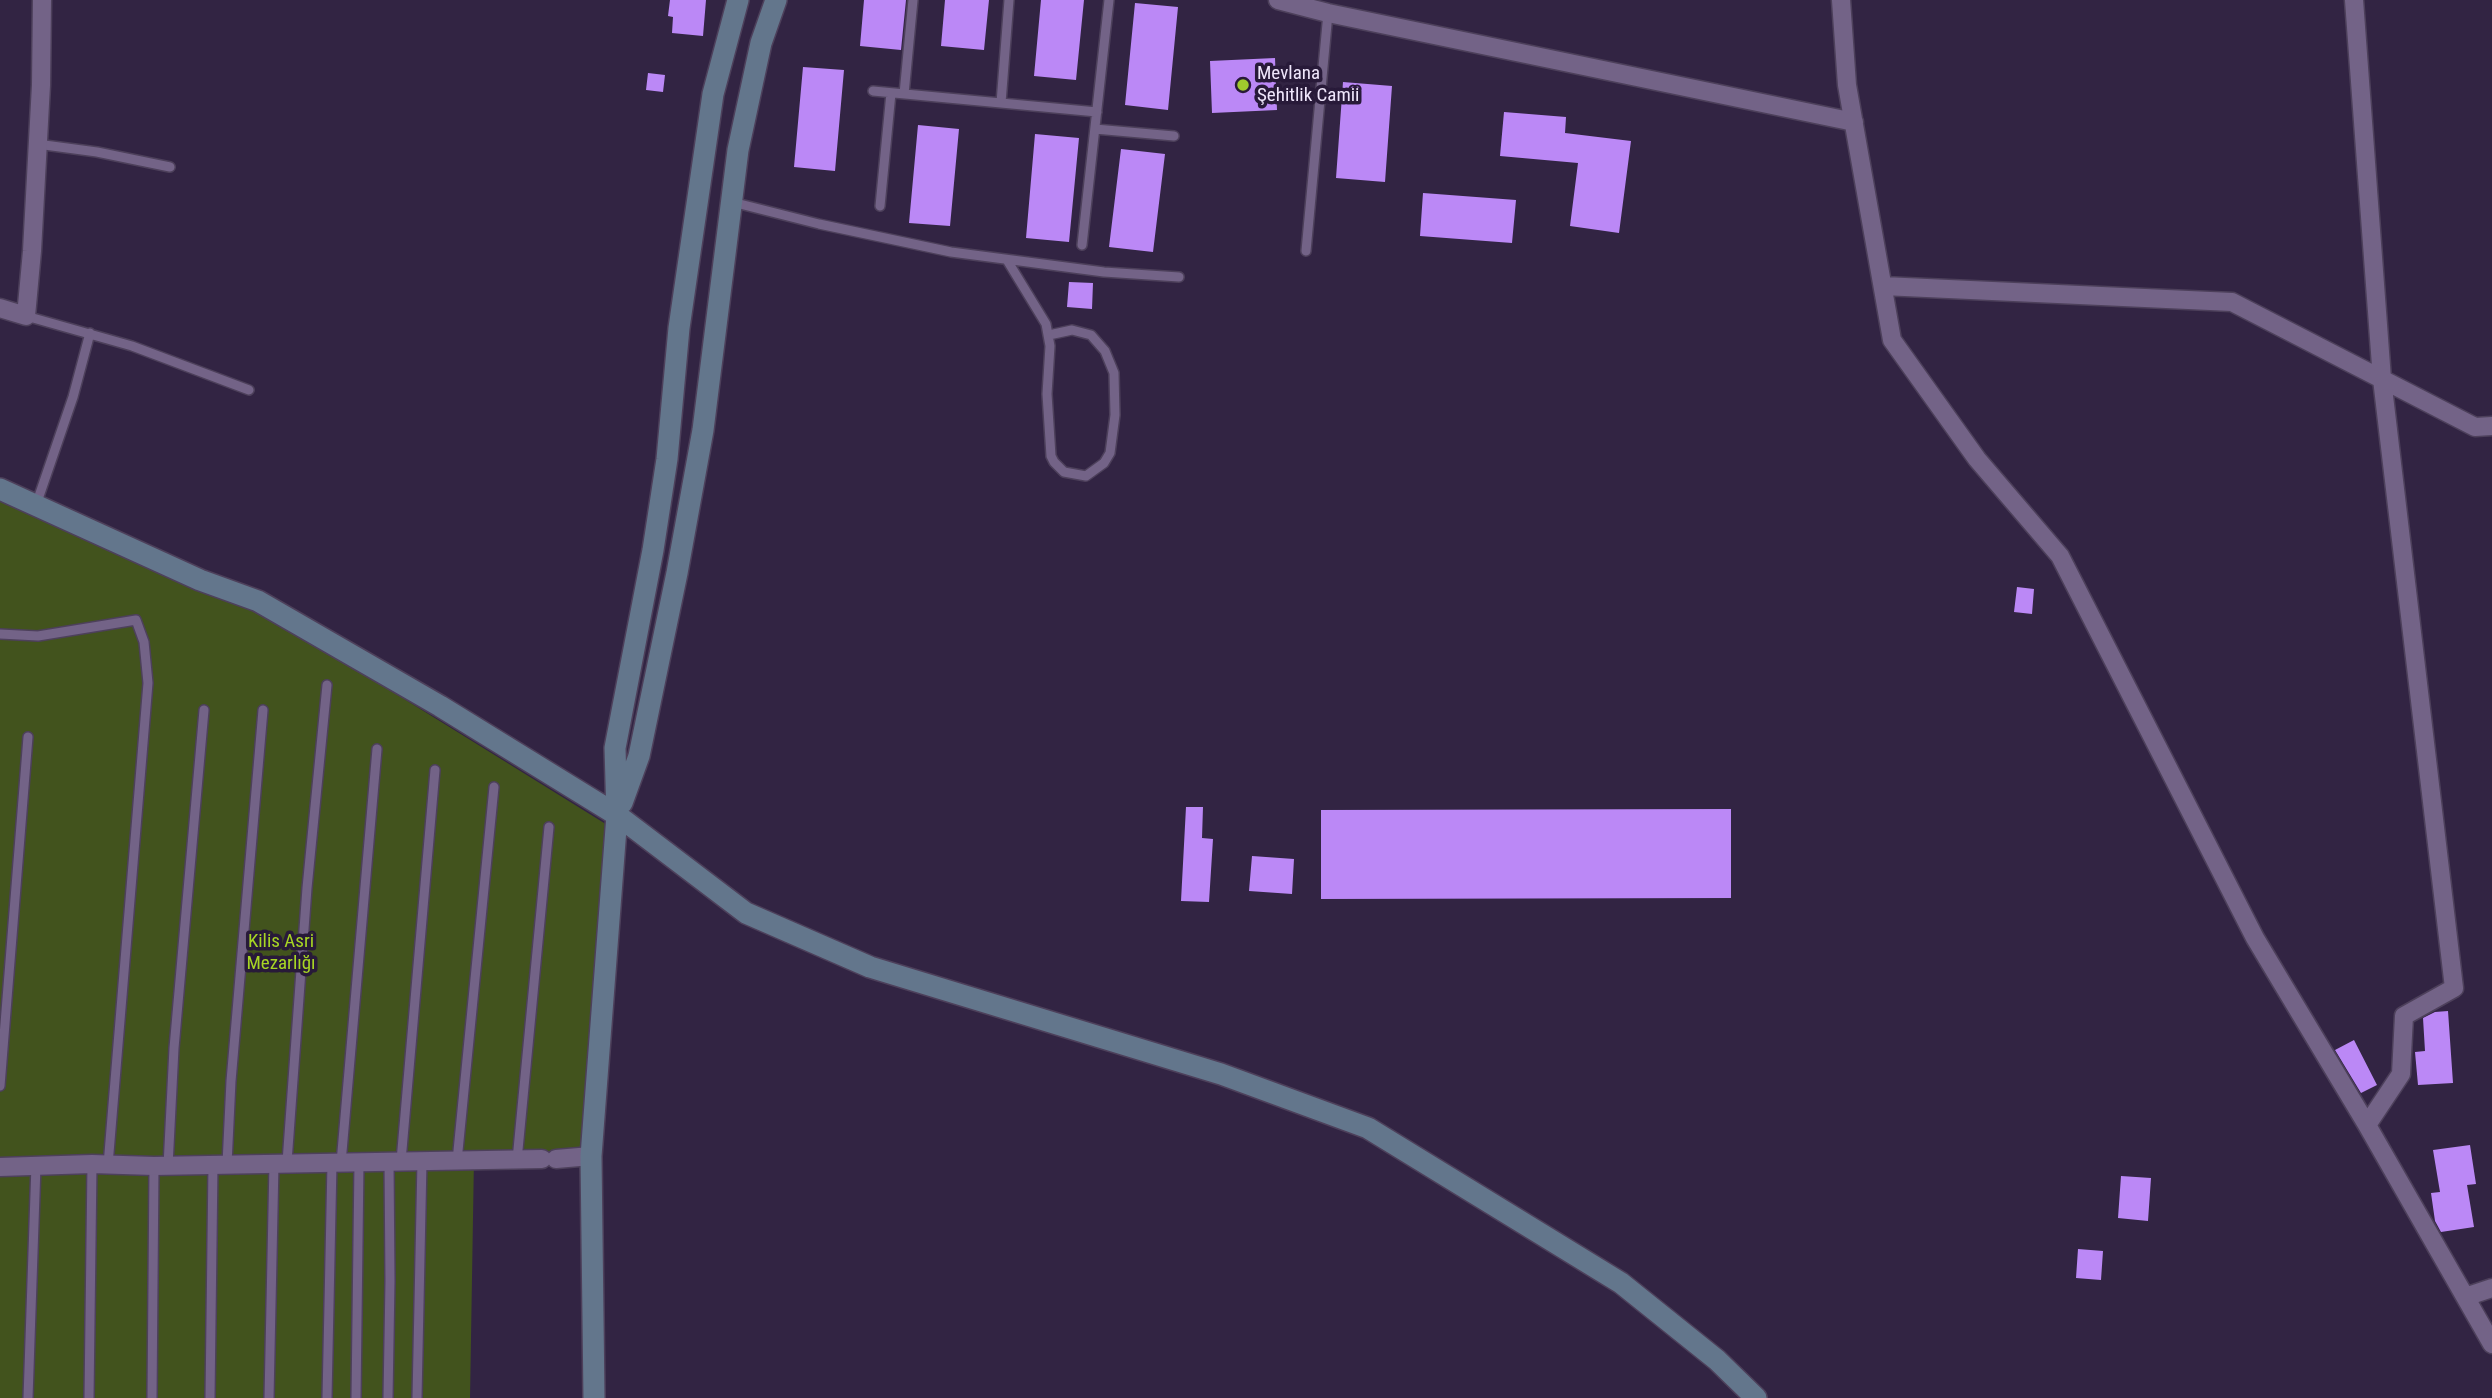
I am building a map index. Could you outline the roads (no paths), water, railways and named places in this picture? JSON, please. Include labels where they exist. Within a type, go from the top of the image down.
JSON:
[{"type":"street","points":[[0,308],[26,316],[32,251],[42,0]]},
{"type":"street","points":[[594,1398],[591,1156],[617,815],[615,748],[653,550],[667,459],[679,328],[713,94],[738,0]]},
{"type":"street","points":[[617,815],[639,756],[680,560],[703,430],[738,150],[761,43],[776,0]]},
{"type":"street","points":[[1279,0],[1328,13],[1854,122]]},
{"type":"street","points":[[1841,0],[1847,85],[1892,340],[1976,459],[2060,556],[2255,938],[2367,1125],[2492,1344]]},
{"type":"street","points":[[2354,0],[2382,379],[2455,988],[2404,1016],[2402,1074],[2367,1125]]},
{"type":"street","points":[[1883,286],[2232,302],[2475,427],[2492,426]]},
{"type":"street","points":[[0,489],[200,580],[258,601],[440,706],[617,815],[746,913],[870,967],[1221,1074],[1368,1128],[1621,1283],[1717,1360],[1756,1398]]},
{"type":"street","points":[[0,1167],[517,1161],[591,1156]]},
{"type":"street","points":[[2465,1297],[2492,1288]]},
{"type":"lane","points":[[904,94],[913,0]]},
{"type":"lane","points":[[1000,103],[1009,0]]},
{"type":"lane","points":[[1082,245],[1109,0]]},
{"type":"lane","points":[[1306,251],[1328,13]]},
{"type":"lane","points":[[873,91],[1097,112]]},
{"type":"lane","points":[[880,206],[891,93]]},
{"type":"lane","points":[[1095,129],[1174,136]]},
{"type":"lane","points":[[37,144],[97,152],[170,167]]},
{"type":"lane","points":[[732,202],[908,244],[1104,272],[1179,277]]},
{"type":"lane","points":[[1007,260],[1041,313],[1049,335],[1047,394],[1054,463],[1064,472],[1086,476],[1104,463],[1110,453],[1115,415],[1114,373],[1105,351],[1091,335],[1072,330],[1049,335]]},
{"type":"lane","points":[[26,316],[90,333],[249,390]]},
{"type":"lane","points":[[36,507],[74,397],[90,333]]},
{"type":"lane","points":[[0,634],[38,636],[136,620],[144,642],[148,683],[100,1164],[89,1398]]},
{"type":"lane","points":[[269,1398],[281,1163],[327,685]]},
{"type":"lane","points":[[152,1398],[161,1166],[204,710]]},
{"type":"lane","points":[[210,1398],[220,1164],[231,1082],[263,710]]},
{"type":"lane","points":[[0,1086],[29,737]]},
{"type":"lane","points":[[327,1398],[377,749]]},
{"type":"lane","points":[[388,1398],[395,1162],[435,770]]},
{"type":"lane","points":[[457,1161],[494,787]]},
{"type":"lane","points":[[517,1161],[549,827]]},
{"type":"lane","points":[[417,1398],[422,1161]]},
{"type":"lane","points":[[344,1163],[356,1398]]},
{"type":"lane","points":[[28,1398],[36,1165]]},
{"type":"place","name":"Mevlana Şehitlik Camii","points":[[1243,85]]},
{"type":"park label","name":"Kilis Asri Mezarlığı","points":[[281,953]]}]
